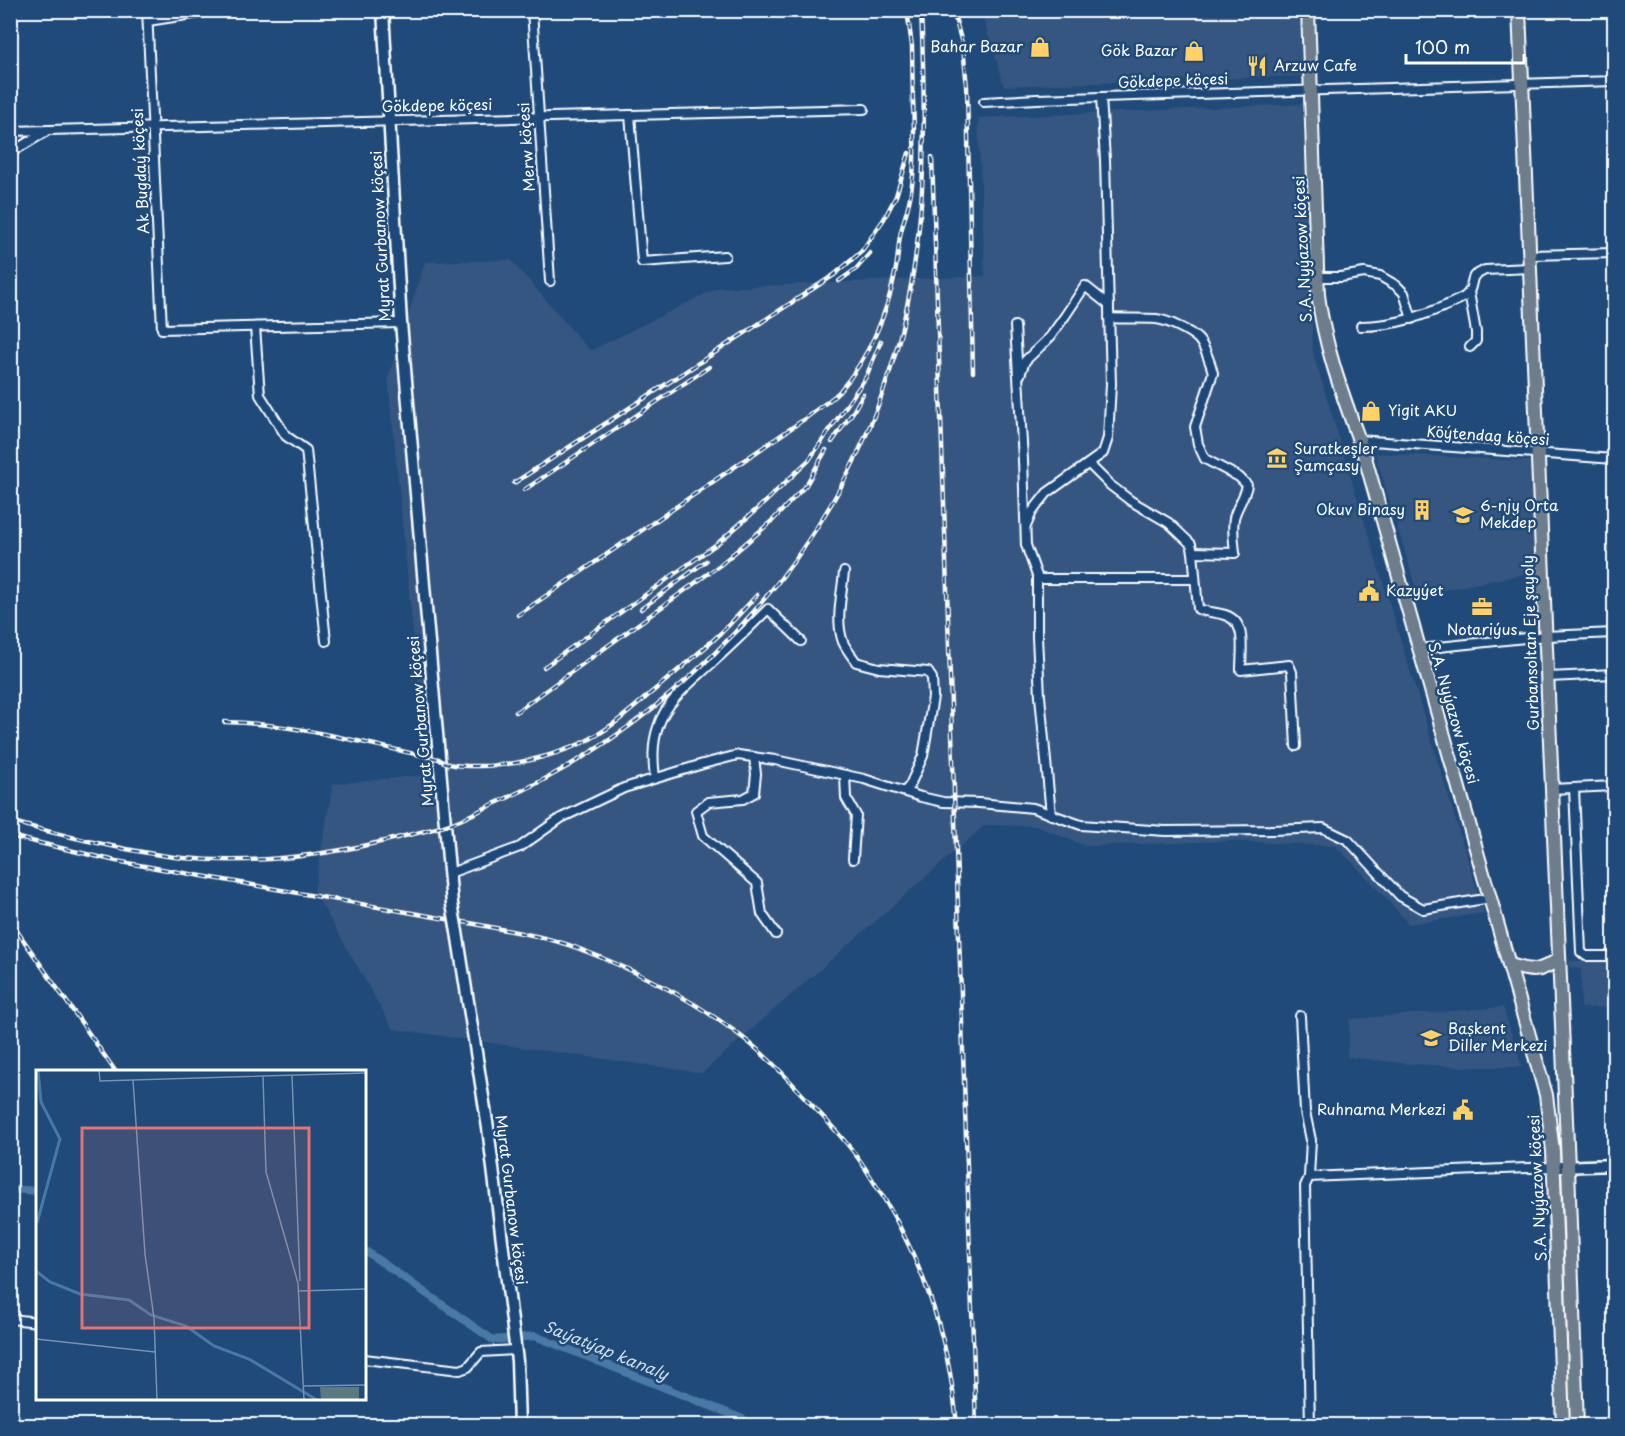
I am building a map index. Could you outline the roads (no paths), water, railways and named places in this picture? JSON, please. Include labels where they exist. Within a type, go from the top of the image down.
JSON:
[{"type":"main road","name":"S.A. Nyýazow köçesi","points":[[1308,10],[1317,277],[1324,335],[1359,440],[1491,898],[1550,1113],[1563,1425]]},
{"type":"main road","name":"Gurbansoltan Eje şayoly","points":[[1519,10],[1568,1167]]},
{"type":"main road","points":[[1509,965],[1539,971],[1559,959]]},
{"type":"main road","name":"S.A. Nyýazow köçesi","points":[[1568,1167],[1576,1425]]},
{"type":"street","name":"Ak Bugdaý köçesi","points":[[147,10],[162,330],[255,327]]},
{"type":"street","points":[[148,21],[219,10]]},
{"type":"street","name":"Myrat Gurbanow köçesi","points":[[383,10],[401,323],[452,904],[488,1128],[515,1350],[519,1425]]},
{"type":"street","name":"Merw köçesi","points":[[532,10],[550,281]]},
{"type":"street","name":"Gökdepe köçesi","points":[[984,102],[1614,81]]},
{"type":"street","points":[[1025,529],[1032,512],[1047,494],[1103,453],[1108,438],[1111,384],[1105,160],[1101,97]]},
{"type":"street","name":"Gökdepe köçesi","points":[[10,131],[864,109]]},
{"type":"street","points":[[630,115],[642,262],[725,256]]},
{"type":"street","points":[[10,153],[48,131]]},
{"type":"street","points":[[1530,255],[1614,253]]},
{"type":"street","points":[[1470,347],[1476,341],[1469,292],[1472,279],[1485,270],[1530,268]]},
{"type":"street","points":[[1317,277],[1341,277],[1364,273],[1380,276],[1397,285],[1404,293],[1412,319]]},
{"type":"street","points":[[1019,381],[1025,361],[1050,337],[1085,286],[1109,305]]},
{"type":"street","points":[[1361,326],[1379,326],[1412,319],[1437,310],[1464,297],[1469,292]]},
{"type":"street","points":[[1109,318],[1158,319],[1184,329],[1199,339],[1211,365],[1213,373],[1195,427],[1198,444],[1205,459],[1239,477],[1247,485],[1234,519],[1235,553],[1193,552]]},
{"type":"street","points":[[326,641],[306,450],[286,436],[260,395],[255,327],[401,323]]},
{"type":"street","points":[[1015,326],[1026,545],[1037,579],[1040,696],[1051,814]]},
{"type":"street","name":"Köýtendag köçesi","points":[[1359,440],[1614,459]]},
{"type":"street","points":[[1089,464],[1110,485],[1131,501],[1169,523],[1191,543],[1198,609],[1233,618],[1239,624],[1241,670],[1290,665],[1296,746]]},
{"type":"street","points":[[844,572],[840,630],[844,644],[856,662],[879,668],[928,672],[932,678],[933,697],[923,756],[905,791]]},
{"type":"street","points":[[1037,579],[1195,579]]},
{"type":"street","points":[[656,778],[654,741],[667,708],[768,609],[801,640]]},
{"type":"street","points":[[1419,649],[1546,636],[1614,633]]},
{"type":"street","points":[[1548,677],[1614,674]]},
{"type":"street","points":[[450,873],[520,847],[561,818],[624,788],[738,755],[775,760],[844,775],[943,802],[1033,808],[1081,825],[1165,831],[1323,828],[1348,840],[1400,896],[1424,909],[1491,898]]},
{"type":"street","points":[[754,757],[756,774],[754,793],[743,799],[708,802],[696,811],[703,836],[757,883],[762,914],[776,934]]},
{"type":"street","points":[[844,775],[846,798],[856,815],[853,859]]},
{"type":"street","points":[[1552,789],[1614,786]]},
{"type":"street","points":[[1575,788],[1581,952],[1586,956],[1614,956]]},
{"type":"street","points":[[1300,1016],[1305,1112],[1311,1140],[1309,1177],[1305,1186],[1310,1425]]},
{"type":"street","points":[[1309,1177],[1614,1166]]},
{"type":"street","points":[[10,1319],[36,1322]]},
{"type":"street","points":[[366,1359],[460,1370],[468,1367],[481,1352],[515,1350]]},
{"type":"waterway","name":"Saýatýap kanaly","points":[[10,1189],[36,1191]]},
{"type":"waterway","name":"Saýatýap kanaly","points":[[366,1251],[493,1340],[535,1336],[743,1419],[751,1426]]},
{"type":"railway","points":[[907,10],[912,46],[913,109]]},
{"type":"railway","points":[[10,821],[110,846],[183,858],[266,859],[348,849],[444,826],[498,802],[562,769],[623,730],[680,685],[733,634],[780,579],[822,519],[857,456],[884,389],[898,342],[917,248],[924,154],[921,10]]},
{"type":"railway","points":[[953,10],[963,47],[967,87],[973,372]]},
{"type":"railway","points":[[518,615],[806,418],[839,392],[849,379],[875,336],[887,305],[897,264],[900,236],[913,180],[913,100]]},
{"type":"railway","points":[[514,483],[834,275],[861,252],[884,219],[896,196],[909,153]]},
{"type":"railway","points":[[932,157],[976,1426]]},
{"type":"railway","points":[[839,281],[856,269],[870,253]]},
{"type":"railway","points":[[544,667],[718,543],[809,460],[866,377],[881,341]]},
{"type":"railway","points":[[524,490],[709,367]]},
{"type":"railway","points":[[832,442],[863,394]]},
{"type":"railway","points":[[516,712],[720,565],[773,520],[806,485],[826,450]]},
{"type":"railway","points":[[641,609],[706,561]]},
{"type":"railway","points":[[224,722],[305,730],[439,759],[458,766],[492,766],[532,760],[582,743],[610,726],[705,647],[757,595]]},
{"type":"railway","points":[[10,836],[116,861],[540,937],[577,948],[625,968],[694,1004],[738,1034],[771,1062],[840,1135],[867,1171],[902,1231],[928,1293],[947,1358],[957,1426]]},
{"type":"railway","points":[[10,921],[115,1070]]},
{"type":"place","name":"Bahar Bazar","points":[[1040,47]]},
{"type":"place","name":"Gök Bazar","points":[[1194,51]]},
{"type":"place","name":"Arzuw Cafe","points":[[1257,66]]},
{"type":"place","name":"Yigit AKU","points":[[1371,411]]},
{"type":"place","name":"Suratkeşler Şamçasy","points":[[1277,458]]},
{"type":"place","name":"Okuv Binasy","points":[[1422,510]]},
{"type":"place","name":"6-njy Orta Mekdep","points":[[1463,515]]},
{"type":"place","name":"Kazyýet","points":[[1369,591]]},
{"type":"place","name":"Notariýus","points":[[1482,607]]},
{"type":"place","name":"Başkent Diller Merkezi","points":[[1431,1038]]},
{"type":"place","name":"Ruhnama Merkezi","points":[[1463,1110]]}]
